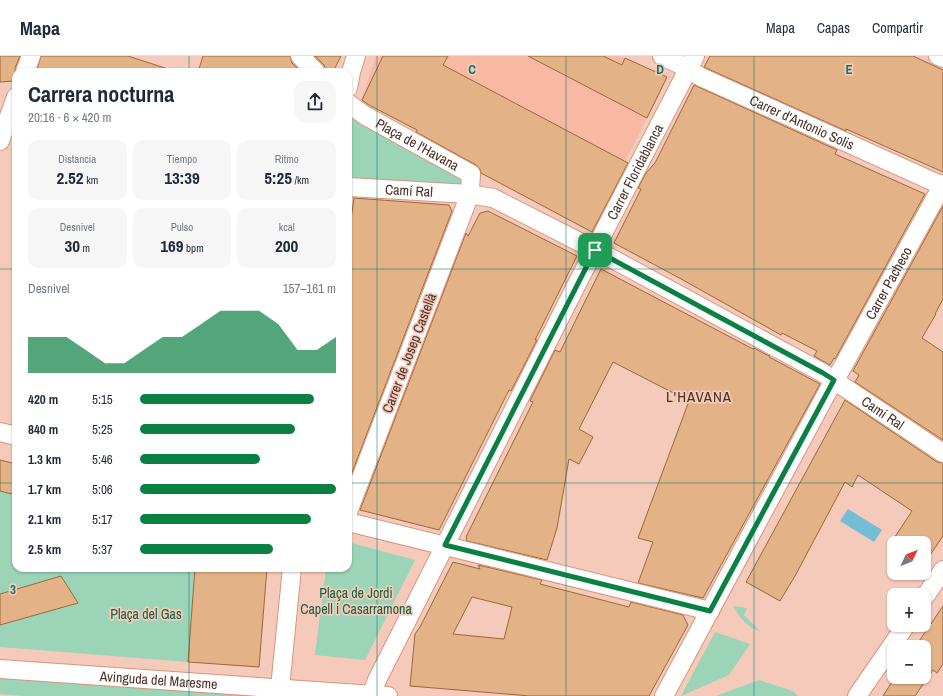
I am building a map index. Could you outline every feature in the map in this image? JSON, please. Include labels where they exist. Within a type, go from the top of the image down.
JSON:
[{"type":"street","points":[[26,68],[31,56]]},
{"type":"street","points":[[300,56],[312,68]]},
{"type":"street","points":[[352,69],[356,56]]},
{"type":"street","name":"Carrer d'Antonio Solis","points":[[662,56],[692,63],[701,77],[943,185]]},
{"type":"street","points":[[938,56],[943,58]]},
{"type":"street","name":"Carrer Floridablanca","points":[[377,695],[445,545],[692,63]]},
{"type":"street","points":[[0,141],[11,105]]},
{"type":"street","name":"Plaça de l'Havana","points":[[352,106],[364,115],[471,174],[469,194]]},
{"type":"street","name":"Carrer Pacheco","points":[[664,696],[710,611],[829,376],[943,185]]},
{"type":"street","name":"Camí Ral","points":[[352,187],[469,194],[493,198],[595,250],[829,376],[943,453]]},
{"type":"street","name":"Carrer de Josep Castellà","points":[[352,501],[469,194]]},
{"type":"street","points":[[0,432],[12,435]]},
{"type":"street","points":[[352,523],[710,611]]},
{"type":"street","points":[[931,588],[943,570]]},
{"type":"street","points":[[280,688],[292,572]]},
{"type":"street","points":[[857,696],[901,632]]},
{"type":"street","name":"Avinguda del Maresme","points":[[0,669],[377,695]]},
{"type":"shaded area","points":[[376,56],[620,56],[667,77],[625,162],[447,67],[417,131],[361,101]]},
{"type":"green space","points":[[352,106],[471,174],[470,189],[352,178]]},
{"type":"green space","name":"Plaça del Gas","points":[[0,491],[12,494],[12,572],[195,572],[188,662],[0,647],[0,625],[78,603],[61,576],[0,594]]},
{"type":"green space","name":"Plaça de Jordi Capell i Casarramona","points":[[352,543],[415,560],[365,660],[315,655],[325,572],[352,572]]},
{"type":"green space","points":[[733,606],[747,608],[744,615],[760,631],[744,622]]},
{"type":"green space","points":[[715,632],[750,644],[729,675],[681,696]]},
{"type":"green space","points":[[0,674],[274,696],[24,696],[0,694]]},
{"type":"green space","points":[[759,680],[793,691],[798,696],[716,696]]},
{"type":"water","points":[[848,509],[882,530],[874,542],[840,521]]},
{"type":"building","points":[[0,56],[20,56],[15,68],[12,68],[12,81],[0,82]]},
{"type":"building","points":[[41,56],[128,56],[165,68],[37,68]]},
{"type":"building","points":[[203,56],[290,56],[292,63],[297,68],[199,68]]},
{"type":"building","points":[[315,56],[341,56],[335,68],[325,68],[324,65]]},
{"type":"building","points":[[383,56],[448,56],[443,65],[628,163],[592,232],[481,173],[480,169],[476,165],[362,100]]},
{"type":"building","points":[[528,56],[603,56],[622,65],[625,58],[667,77],[647,118]]},
{"type":"building","points":[[710,56],[913,56],[943,70],[943,172],[846,129],[846,131],[704,67]]},
{"type":"building","points":[[694,85],[837,150],[835,154],[925,194],[835,359],[834,358],[830,365],[814,356],[817,351],[782,333],[781,335],[614,243],[641,189],[638,188],[646,173],[655,163]]},
{"type":"building","points":[[354,198],[449,205],[452,211],[352,473],[352,212]]},
{"type":"building","points":[[943,206],[943,299],[922,338],[943,352],[943,440],[855,382],[859,375],[853,371]]},
{"type":"building","points":[[488,211],[577,256],[535,340],[537,340],[511,391],[509,390],[439,530],[360,510],[466,233],[468,236],[480,213]]},
{"type":"building","points":[[601,269],[753,349],[754,348],[770,356],[769,357],[820,384],[703,598],[638,583],[653,542],[638,538],[689,401],[613,362],[579,429],[593,437],[579,464],[569,459],[557,528],[547,560],[467,541],[466,537],[533,402],[530,401],[555,350],[560,352]]},
{"type":"building","points":[[845,400],[937,462],[943,463],[943,536],[931,554],[931,536],[896,536],[912,511],[858,475],[852,487],[845,482],[780,601],[746,582]]},
{"type":"building","points":[[0,460],[12,463],[12,494],[0,491]]},
{"type":"building","points":[[453,562],[480,569],[478,565],[542,580],[540,584],[629,607],[631,602],[683,615],[688,625],[649,696],[530,696],[410,686],[415,634]],"holes":[[[472,597],[512,607],[504,639],[453,634]]]},
{"type":"building","points":[[195,572],[267,572],[259,667],[188,662]]},
{"type":"building","points":[[61,576],[78,603],[0,625],[0,594]]},
{"type":"building","points":[[943,606],[943,664],[937,673],[933,670],[931,673],[931,640],[920,640],[925,632],[931,632],[931,624]]},
{"type":"building","points":[[891,684],[923,684],[915,696],[883,696]]},
{"type":"district","name":"L'HAVANA","points":[[699,397]]},
{"type":"route","points":[[595,250],[834,380],[710,611],[445,545],[595,250]]}]
